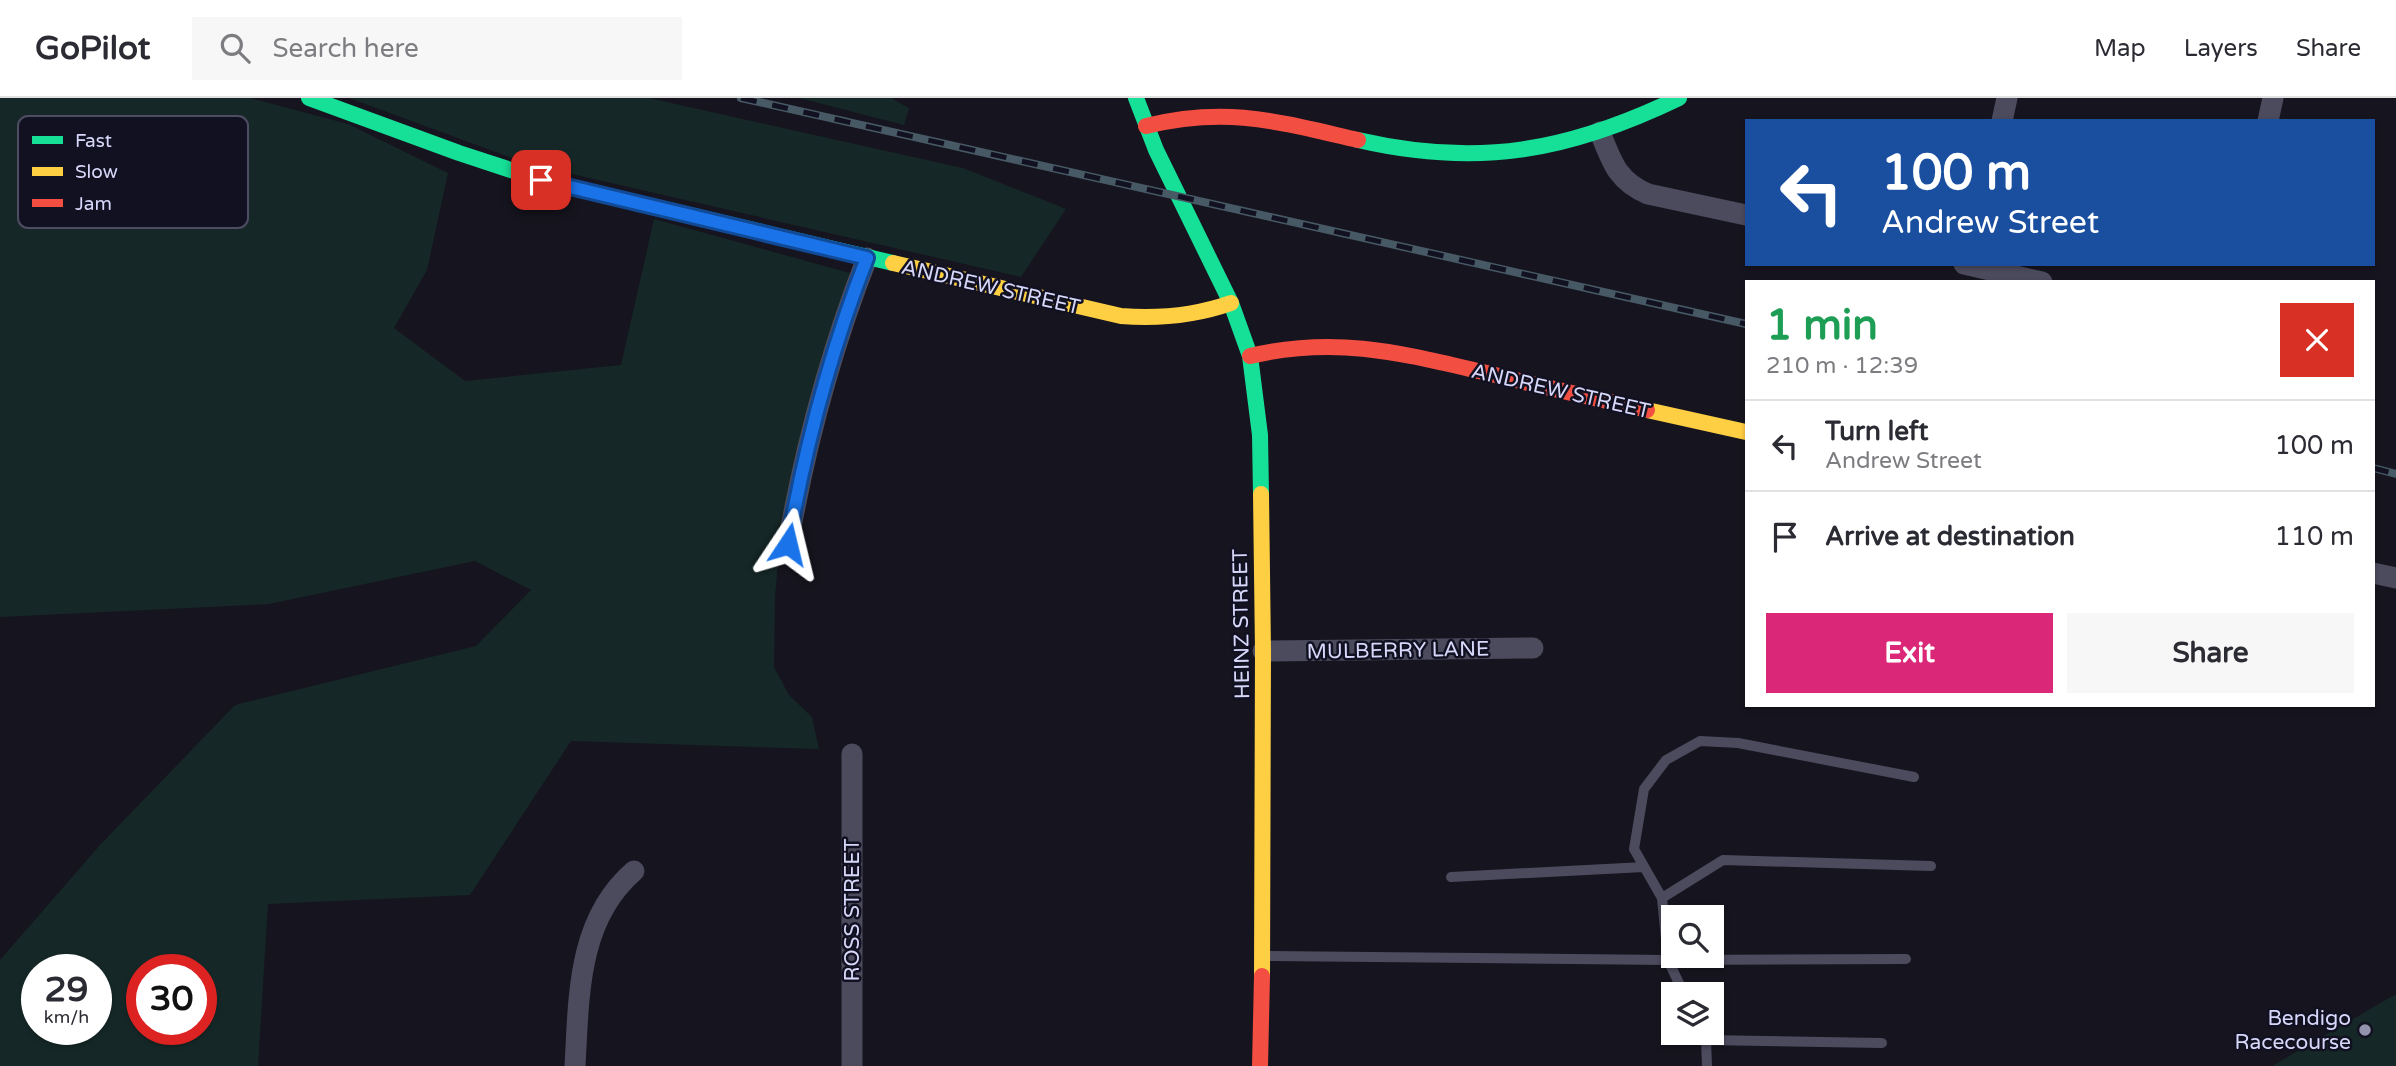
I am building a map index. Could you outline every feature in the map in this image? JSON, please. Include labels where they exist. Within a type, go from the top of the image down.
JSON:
[{"type":"street","name":"ANDREW STREET","points":[[309,98],[541,180],[1127,317],[1186,317],[1231,303]]},
{"type":"street","name":"HEINZ STREET","points":[[1136,98],[1146,127],[1231,303],[1250,356],[1255,382],[1260,435],[1263,651],[1263,956],[1260,1066]]},
{"type":"street","points":[[1146,127],[1183,117],[1236,116],[1403,149],[1456,155],[1522,151],[1556,145],[1600,132],[1679,98]]},
{"type":"street","points":[[2002,119],[2007,98]]},
{"type":"street","points":[[2268,119],[2273,98]]},
{"type":"street","points":[[1600,132],[1622,178],[1633,188],[1648,194],[1745,215]]},
{"type":"street","points":[[788,544],[799,488],[835,349],[867,258]]},
{"type":"street","points":[[1972,266],[2033,280]]},
{"type":"street","name":"ANDREW STREET","points":[[1250,356],[1266,350],[1306,346],[1384,352],[1745,432]]},
{"type":"street","points":[[2375,573],[2396,578]]},
{"type":"street","name":"MULBERRY LANE","points":[[1263,651],[1533,648]]},
{"type":"street","name":"ROSS STREET","points":[[852,754],[852,1066]]},
{"type":"street","points":[[575,1066],[585,956],[610,894],[634,871]]},
{"type":"lane","points":[[1663,905],[1662,898],[1634,849],[1644,789],[1666,760],[1700,741],[1738,743],[1914,777]]},
{"type":"lane","points":[[1662,898],[1723,860],[1931,866]]},
{"type":"lane","points":[[1451,877],[1644,867]]},
{"type":"lane","points":[[1263,956],[1661,960]]},
{"type":"lane","points":[[1724,960],[1906,959]]},
{"type":"lane","points":[[1724,1037],[1882,1043]]},
{"type":"lane","points":[[1705,1045],[1707,1066]]},
{"type":"green space","points":[[0,98],[250,98],[348,124],[448,173],[427,270],[394,328],[465,381],[621,365],[654,219],[850,273],[813,396],[781,524],[775,598],[774,667],[789,695],[812,717],[819,749],[571,741],[470,895],[268,904],[258,1066],[0,1066],[0,960],[100,845],[235,705],[476,646],[531,590],[475,561],[269,604],[0,617]]},
{"type":"green space","points":[[349,98],[649,98],[963,168],[1066,209],[1021,277],[528,164]]},
{"type":"green space","points":[[799,98],[891,98],[909,108],[904,125]]},
{"type":"green space","name":"Bendigo Racecourse","points":[[2396,994],[2396,1066],[2272,1066]]},
{"type":"railway","points":[[741,98],[1745,324]]},
{"type":"railway","points":[[2375,469],[2396,474]]},
{"type":"traffic: fast","points":[[309,98],[541,180],[893,263]]},
{"type":"traffic: fast","points":[[1136,98],[1156,150],[1231,303],[1250,356],[1260,435],[1261,494]]},
{"type":"traffic: fast","points":[[1358,140],[1444,153],[1523,149],[1599,131],[1679,98]]},
{"type":"traffic: slow","points":[[893,263],[1121,316],[1176,316],[1231,303]]},
{"type":"traffic: slow","points":[[1647,410],[1745,432]]},
{"type":"traffic: slow","points":[[1261,494],[1262,976]]},
{"type":"traffic: jam","points":[[1146,126],[1175,120],[1228,117],[1278,122],[1358,140]]},
{"type":"traffic: jam","points":[[1250,356],[1313,347],[1372,350],[1430,360],[1647,410]]},
{"type":"traffic: jam","points":[[1260,1066],[1262,976]]},
{"type":"place","name":"Bendigo Racecourse","points":[[2365,1030]]},
{"type":"route","points":[[541,180],[867,258],[835,349],[799,488],[788,544]]}]
